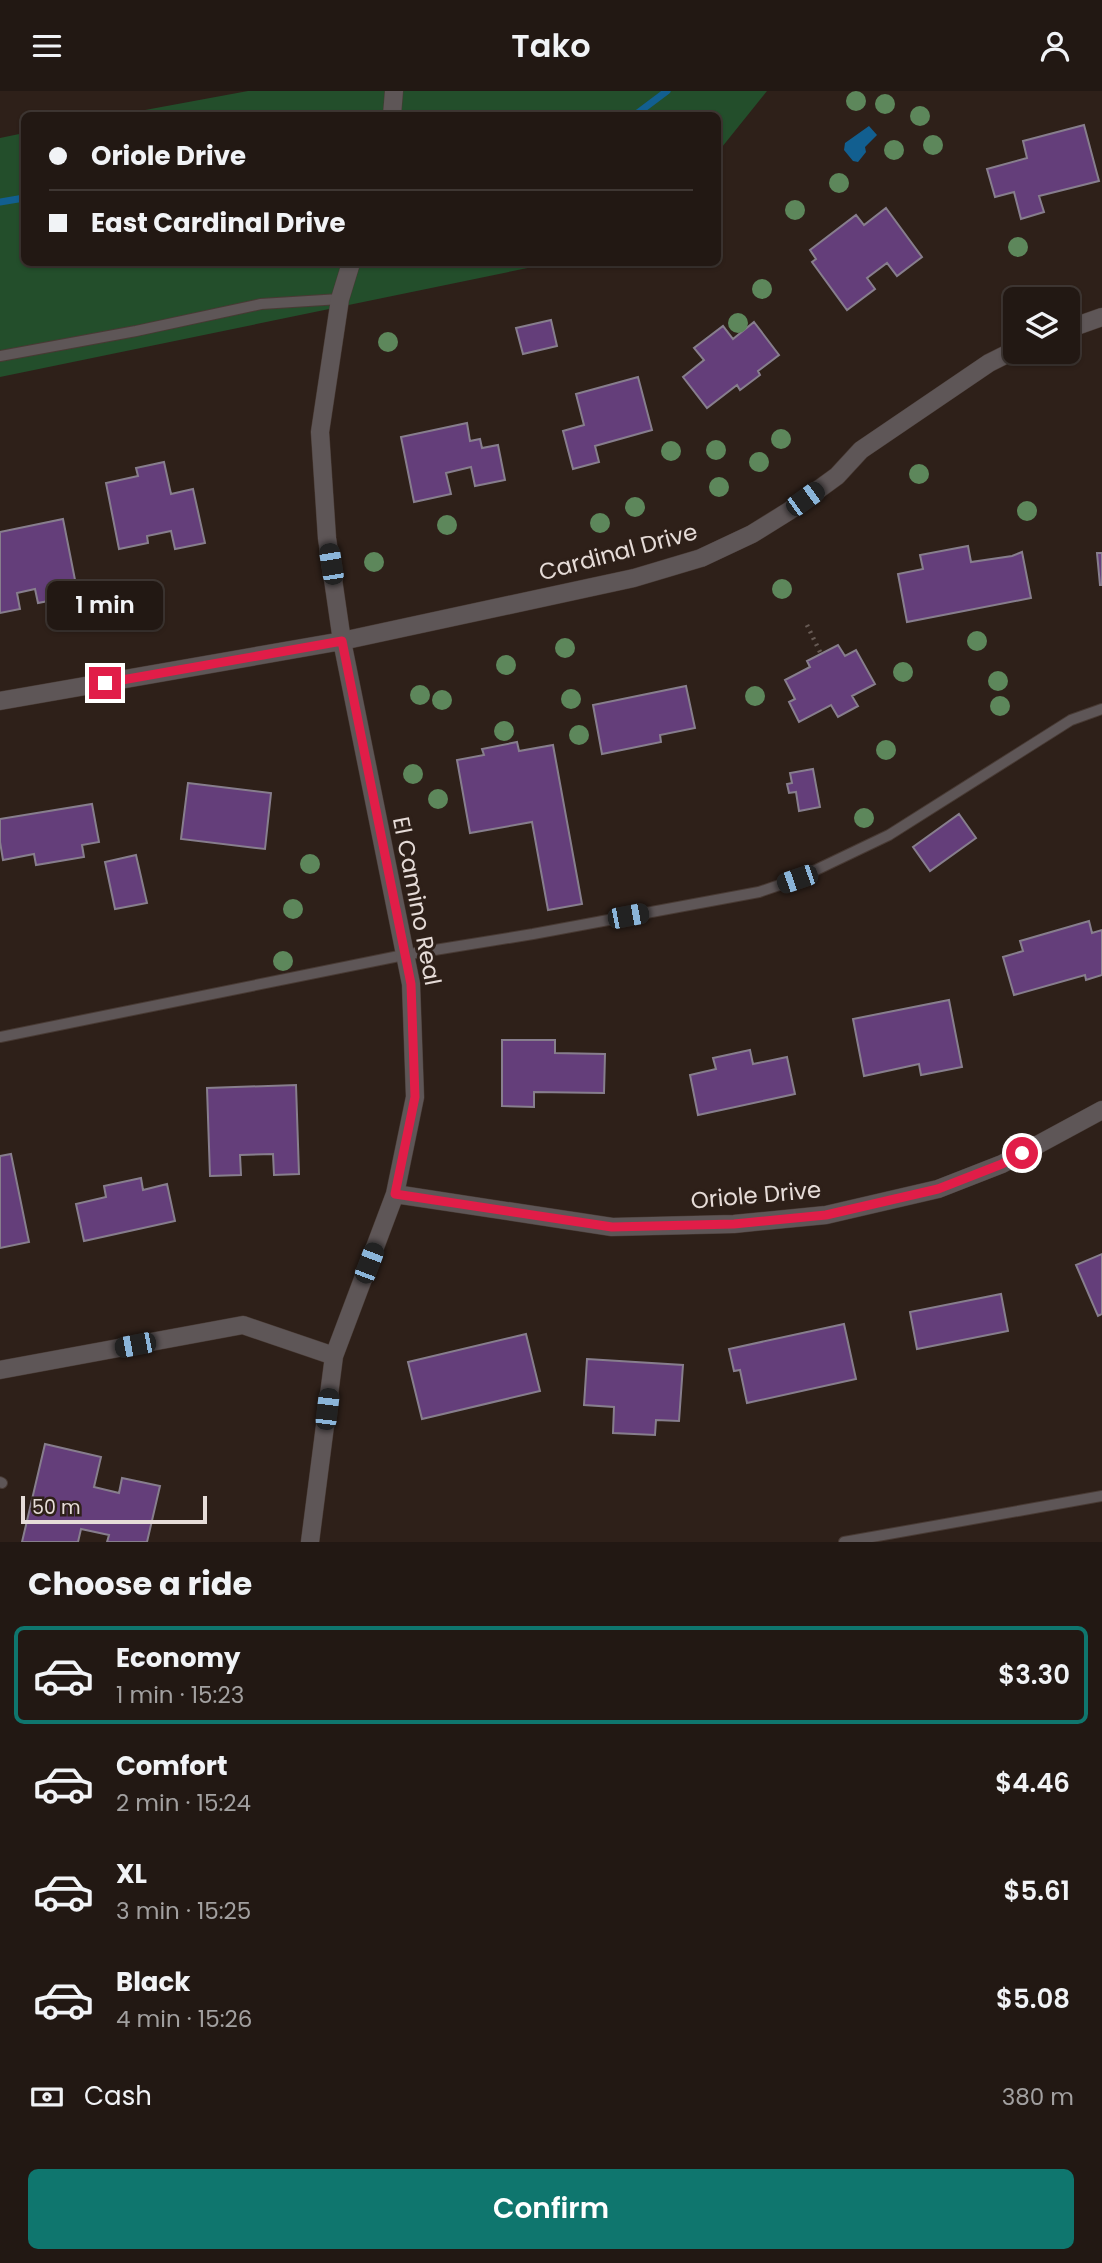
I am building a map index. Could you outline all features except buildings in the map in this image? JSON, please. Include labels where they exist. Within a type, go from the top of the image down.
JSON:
[{"type":"street","points":[[392,112],[394,91]]},
{"type":"street","name":"El Camino Real","points":[[310,1542],[334,1356],[395,1194],[415,1097],[411,984],[342,641],[327,538],[320,432],[340,299],[350,266]]},
{"type":"street","points":[[1080,325],[1102,317]]},
{"type":"street","name":"Cardinal Drive","points":[[0,701],[342,641],[634,578],[701,558],[752,534],[789,511],[837,476],[861,450],[1003,356]]},
{"type":"street","name":"Oriole Drive","points":[[395,1194],[612,1227],[734,1224],[826,1215],[938,1189],[1002,1164],[1102,1110]]},
{"type":"street","points":[[0,1370],[243,1325],[334,1356]]},
{"type":"lane","points":[[0,355],[136,331],[261,304],[340,299]]},
{"type":"lane","points":[[0,1037],[404,955],[746,894],[784,883],[889,835],[1071,720],[1102,709]]},
{"type":"lane","points":[[844,1542],[1102,1496]]},
{"type":"path","points":[[807,625],[821,654]]},
{"type":"green space","points":[[248,91],[767,91],[721,148],[721,112],[134,112]]},
{"type":"green space","points":[[21,134],[21,266],[537,266],[0,377],[0,138]]},
{"type":"water","points":[[869,126],[877,135],[865,147],[866,152],[858,162],[853,161],[844,150],[845,143]]},
{"type":"waterway","points":[[639,112],[667,91]]},
{"type":"waterway","points":[[0,202],[21,198]]},
{"type":"route","points":[[105,683],[342,641],[411,984],[415,1097],[395,1194],[612,1227],[734,1224],[826,1215],[938,1189],[1002,1164],[1022,1153]]}]
